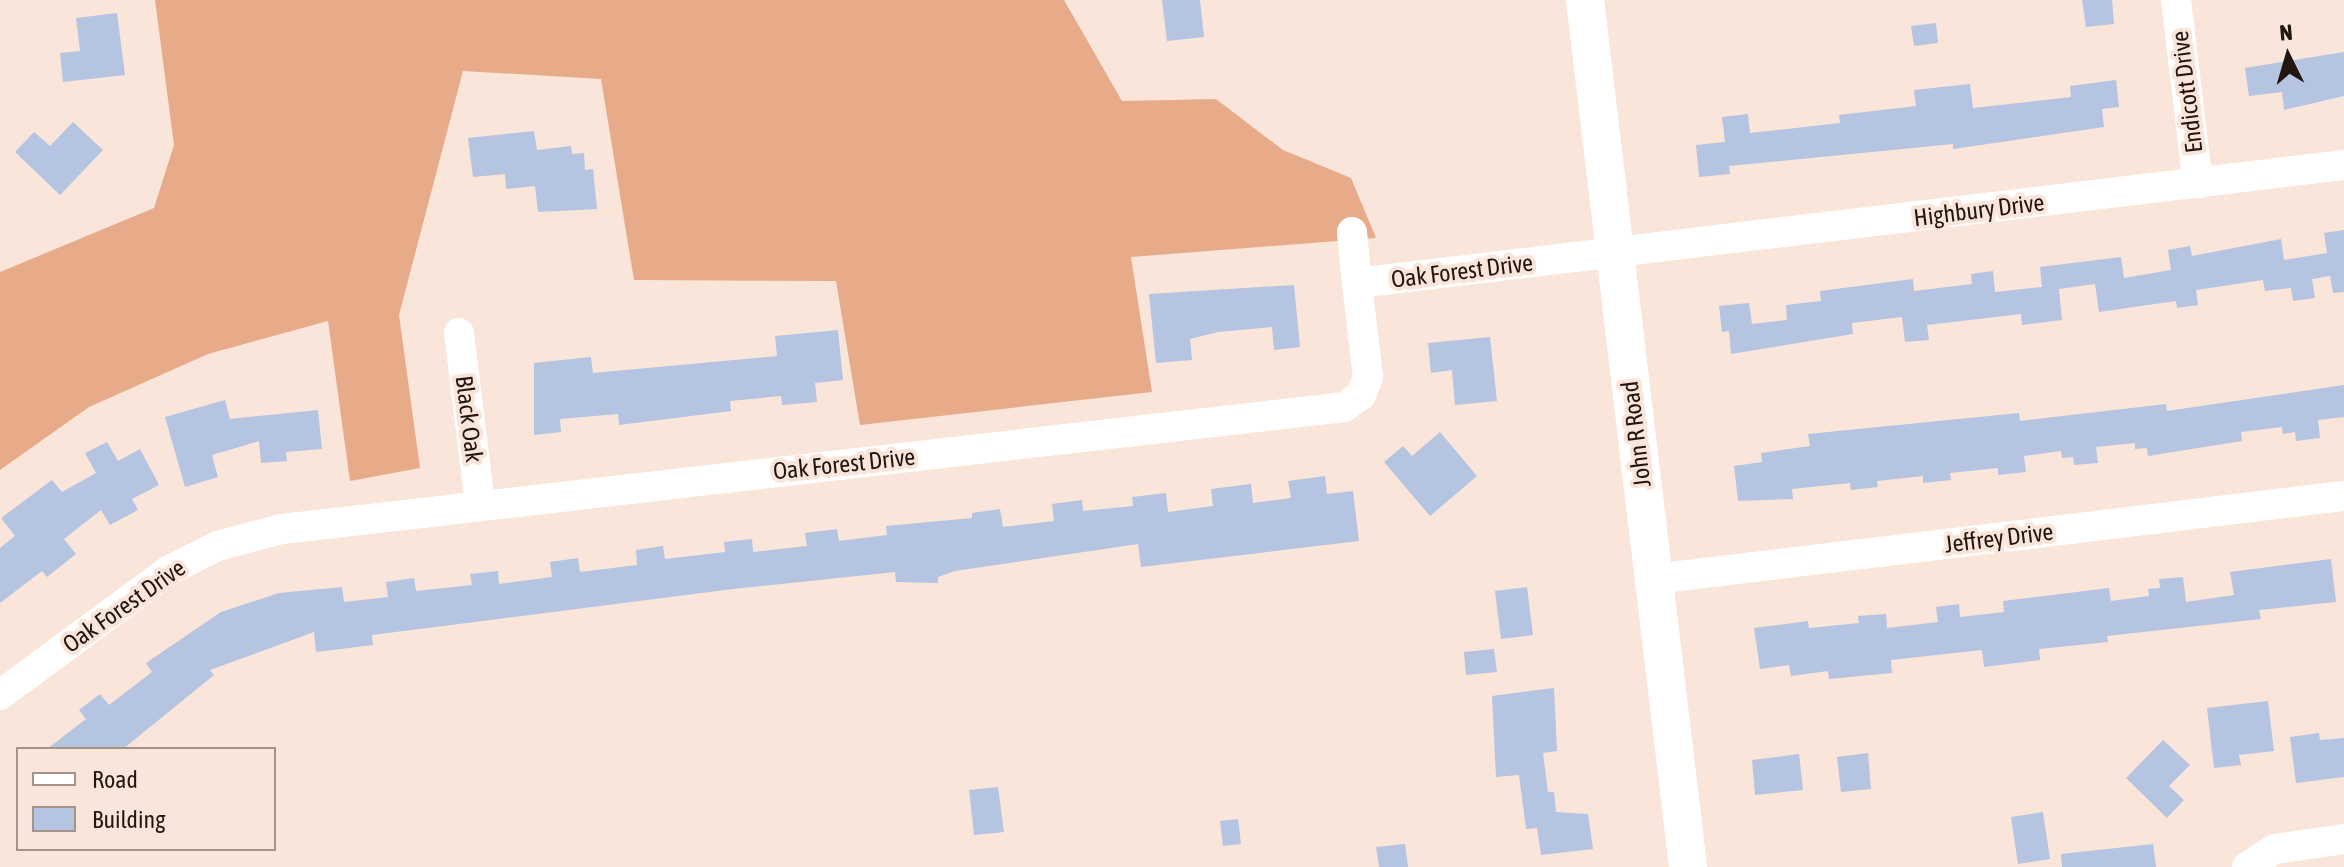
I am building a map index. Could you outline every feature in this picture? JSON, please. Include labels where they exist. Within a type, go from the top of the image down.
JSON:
[{"type":"main road","name":"John R Road","points":[[1585,0],[1688,867]]},
{"type":"street","name":"Endicott Drive","points":[[2176,0],[2198,184]]},
{"type":"street","name":"Highbury Drive","points":[[1615,253],[2344,165]]},
{"type":"street","points":[[1352,232],[1357,283]]},
{"type":"street","name":"Oak Forest Drive","points":[[0,695],[168,571],[217,546],[282,529],[1344,407],[1361,395],[1368,377],[1357,283],[1615,253]]},
{"type":"street","name":"Black Oak","points":[[459,333],[480,505]]},
{"type":"street","name":"Jeffrey Drive","points":[[1654,579],[2344,496]]},
{"type":"street","points":[[2249,865],[2275,849],[2344,839]]},
{"type":"shaded area","points":[[155,0],[1064,0],[1122,101],[1216,99],[1283,150],[1351,178],[1376,238],[1131,257],[1152,392],[860,425],[836,281],[634,280],[601,79],[463,71],[399,315],[420,468],[350,481],[328,321],[208,354],[89,407],[0,470],[0,272],[154,208],[174,145]]},
{"type":"building","points":[[1162,0],[1200,0],[1204,37],[1167,41]]},
{"type":"building","points":[[2082,0],[2112,0],[2114,24],[2086,27]]},
{"type":"building","points":[[117,13],[125,75],[63,82],[60,53],[80,51],[76,18]]},
{"type":"building","points":[[1936,23],[1938,43],[1914,46],[1911,26]]},
{"type":"building","points":[[2344,52],[2344,96],[2284,110],[2282,92],[2249,96],[2245,68]]},
{"type":"building","points":[[2116,80],[2119,107],[2102,109],[2104,127],[1953,149],[1953,144],[1729,166],[1730,174],[1699,177],[1696,145],[1725,142],[1722,117],[1748,114],[1750,133],[1840,123],[1839,115],[1916,106],[1914,90],[1970,84],[1973,108],[2071,97],[2070,86]]},
{"type":"building","points":[[73,122],[103,150],[60,195],[15,152],[34,132],[50,146]]},
{"type":"building","points":[[534,131],[537,150],[571,146],[572,154],[584,153],[585,170],[593,169],[597,209],[538,212],[535,186],[506,189],[505,174],[473,177],[468,138]]},
{"type":"building","points":[[2344,230],[2344,292],[2333,293],[2330,276],[2312,279],[2315,298],[2293,301],[2291,288],[2265,291],[2263,280],[2196,290],[2198,305],[2177,308],[2176,301],[2099,312],[2095,284],[2059,289],[2062,320],[2022,325],[2021,314],[1927,325],[1929,340],[1905,342],[1902,317],[1852,323],[1853,334],[1731,354],[1729,331],[1722,332],[1719,306],[1749,303],[1752,324],[1787,320],[1786,305],[1821,301],[1820,291],[1913,279],[1914,291],[1972,284],[1971,274],[1993,271],[1995,292],[2042,287],[2040,267],[2121,257],[2124,278],[2171,270],[2168,250],[2190,246],[2192,256],[2281,239],[2284,260],[2327,253],[2324,233]]},
{"type":"building","points":[[1294,285],[1300,347],[1274,350],[1272,327],[1218,332],[1190,339],[1192,360],[1156,363],[1149,294]]},
{"type":"building","points":[[838,330],[843,380],[815,383],[817,402],[782,405],[781,396],[730,401],[731,411],[619,425],[618,414],[560,419],[561,432],[534,435],[534,363],[591,357],[593,373],[777,356],[775,336]]},
{"type":"building","points":[[1490,337],[1497,401],[1455,405],[1452,370],[1431,373],[1428,343]]},
{"type":"building","points":[[2344,385],[2344,417],[2318,420],[2320,438],[2296,441],[2295,432],[2283,434],[2282,427],[2241,432],[2242,441],[2148,456],[2147,448],[2135,449],[2135,443],[2096,447],[2098,463],[2074,465],[2073,457],[2062,458],[2061,451],[2024,456],[2026,472],[1998,475],[1998,468],[1950,473],[1951,480],[1923,483],[1923,476],[1877,481],[1878,487],[1851,490],[1850,483],[1792,489],[1793,499],[1738,501],[1734,466],[1762,462],[1761,453],[1810,446],[1808,434],[2019,413],[2020,421],[2166,404],[2167,411]]},
{"type":"building","points":[[225,400],[230,419],[318,410],[322,449],[286,452],[287,461],[261,463],[259,441],[212,455],[218,477],[185,487],[165,417]]},
{"type":"building","points":[[1440,432],[1477,476],[1430,516],[1384,462],[1403,446],[1412,456]]},
{"type":"building","points":[[107,442],[118,461],[140,449],[159,485],[132,499],[138,510],[110,525],[101,510],[64,539],[76,554],[47,577],[42,571],[0,603],[0,548],[15,536],[1,518],[52,480],[62,492],[96,473],[85,453]]},
{"type":"building","points":[[1325,476],[1327,494],[1353,491],[1359,541],[1141,567],[1138,544],[955,571],[938,577],[938,583],[896,582],[895,572],[733,589],[372,635],[373,645],[316,652],[314,632],[210,670],[214,675],[125,747],[50,747],[86,719],[79,710],[100,694],[109,705],[152,672],[146,663],[221,612],[279,593],[342,587],[344,602],[388,597],[386,582],[414,578],[416,591],[472,585],[470,574],[498,571],[499,584],[552,577],[550,562],[578,558],[580,572],[637,565],[636,550],[663,546],[665,559],[725,552],[724,542],[752,539],[753,552],[807,546],[805,533],[837,529],[839,541],[887,535],[886,526],[972,518],[972,513],[1000,509],[1003,527],[1054,521],[1052,504],[1082,500],[1083,511],[1133,506],[1132,497],[1166,493],[1168,512],[1213,506],[1211,489],[1251,484],[1253,503],[1291,498],[1288,481]]},
{"type":"building","points":[[2331,559],[2336,602],[2259,610],[2261,619],[2107,636],[2108,642],[2039,649],[2040,660],[1984,667],[1982,650],[1891,660],[1892,673],[1829,679],[1828,671],[1791,676],[1789,665],[1760,669],[1754,628],[1808,621],[1809,628],[1859,623],[1858,616],[1886,614],[1887,628],[1938,622],[1936,607],[1959,604],[1960,617],[2004,612],[2003,601],[2109,588],[2111,601],[2149,596],[2148,589],[2160,588],[2159,579],[2183,577],[2186,602],[2234,595],[2230,572]]},
{"type":"building","points":[[1527,587],[1533,635],[1501,639],[1495,591]]},
{"type":"building","points":[[1494,649],[1497,672],[1466,675],[1464,652]]},
{"type":"building","points":[[1554,688],[1557,751],[1543,753],[1548,792],[1554,792],[1556,812],[1588,814],[1593,849],[1541,855],[1537,828],[1526,829],[1519,775],[1496,777],[1492,696]]},
{"type":"building","points":[[2268,701],[2274,751],[2239,755],[2241,765],[2214,768],[2207,708]]},
{"type":"building","points":[[2319,733],[2320,740],[2344,738],[2344,777],[2296,783],[2290,737]]},
{"type":"building","points":[[2163,740],[2190,765],[2169,786],[2184,800],[2167,818],[2126,778]]},
{"type":"building","points":[[1868,753],[1871,789],[1841,792],[1837,757]]},
{"type":"building","points":[[1799,754],[1803,790],[1755,795],[1752,760]]},
{"type":"building","points":[[998,787],[1004,832],[974,835],[969,790]]},
{"type":"building","points":[[2043,812],[2050,859],[2018,864],[2011,817]]},
{"type":"building","points":[[1238,819],[1241,844],[1223,846],[1220,821]]},
{"type":"building","points":[[1405,844],[1408,867],[1379,867],[1376,847]]},
{"type":"building","points":[[2153,844],[2156,867],[2062,867],[2061,854]]}]
